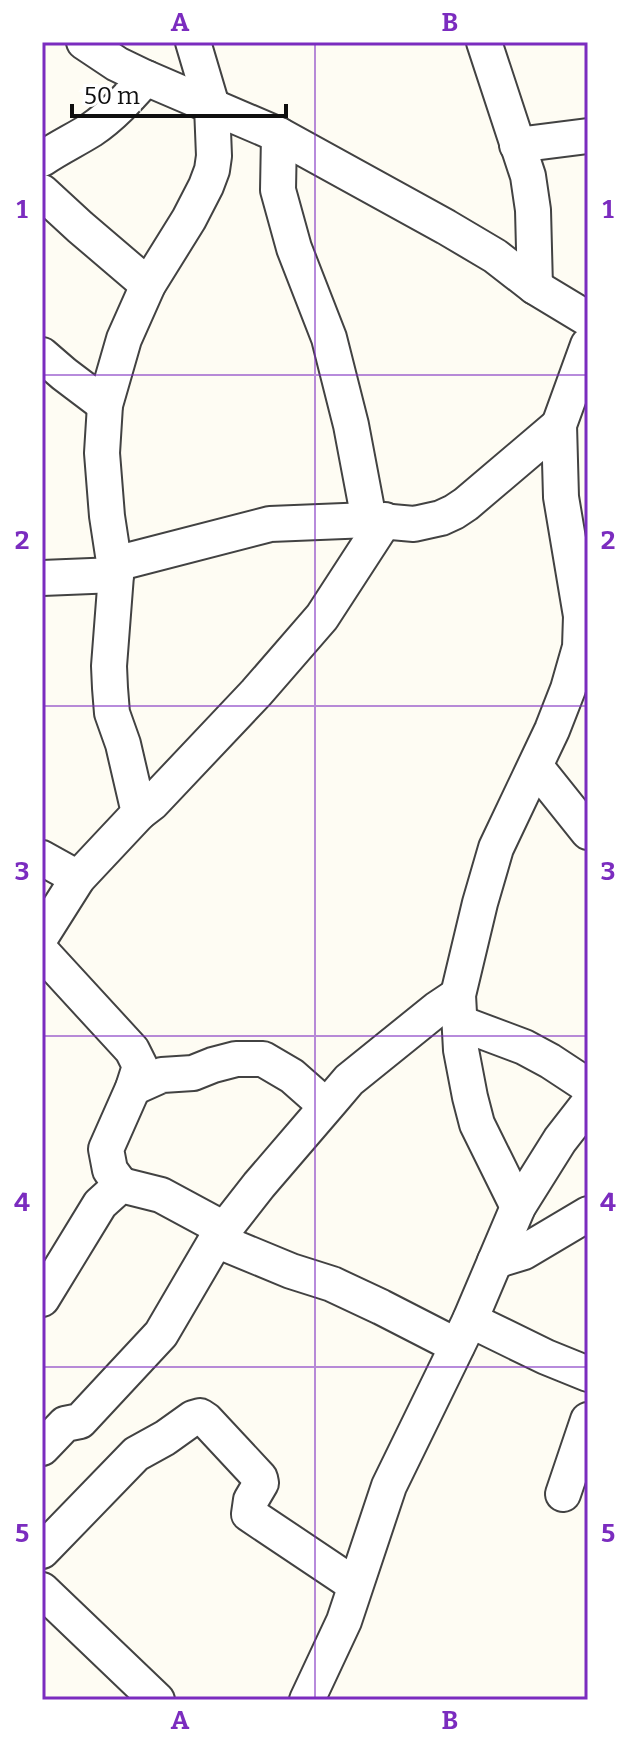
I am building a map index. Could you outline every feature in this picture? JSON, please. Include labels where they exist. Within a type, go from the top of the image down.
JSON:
[{"type":"street","points":[[84,42],[117,64],[146,78],[279,135],[495,256],[535,287],[588,319]]},
{"type":"street","points":[[139,813],[123,744],[112,713],[109,666],[115,569],[103,469],[105,405],[124,339],[148,285],[206,186],[214,156],[212,106],[193,42]]},
{"type":"street","points":[[484,42],[528,176],[533,210],[535,287]]},
{"type":"street","points":[[42,159],[108,117],[146,78]]},
{"type":"street","points":[[42,935],[78,878],[256,693],[322,617],[377,520],[329,338],[294,248],[278,190],[279,135]]},
{"type":"street","points":[[517,145],[588,136]]},
{"type":"street","points":[[42,192],[148,285]]},
{"type":"street","points":[[518,1207],[477,1124],[461,1050],[459,1009],[480,903],[496,848],[536,767],[568,689],[580,647],[581,616],[561,497],[559,425],[588,345]]},
{"type":"street","points":[[42,355],[105,405]]},
{"type":"street","points":[[42,578],[115,569],[270,524],[377,520],[414,524],[428,522],[454,512],[559,425]]},
{"type":"street","points":[[536,767],[588,832]]},
{"type":"street","points":[[42,858],[78,878]]},
{"type":"street","points":[[42,952],[132,1050],[140,1066],[106,1149],[110,1170],[121,1185],[161,1195],[220,1235],[291,1271],[332,1284],[381,1307],[546,1357],[588,1374]]},
{"type":"street","points":[[42,1448],[65,1424],[80,1421],[161,1334],[220,1235],[349,1080],[437,1009],[459,1009],[588,1086]]},
{"type":"street","points":[[133,1088],[162,1075],[193,1073],[236,1059],[263,1059],[292,1076],[326,1106]]},
{"type":"street","points":[[307,1700],[344,1621],[389,1486],[464,1333],[518,1207],[560,1140],[588,1104]]},
{"type":"street","points":[[42,1299],[100,1204],[121,1185]]},
{"type":"street","points":[[495,1261],[524,1252],[588,1214]]},
{"type":"street","points":[[42,1551],[136,1454],[200,1416],[260,1478],[261,1483],[251,1500],[249,1514],[355,1585]]},
{"type":"street","points":[[563,1494],[588,1420]]},
{"type":"street","points":[[42,1590],[157,1700]]}]
